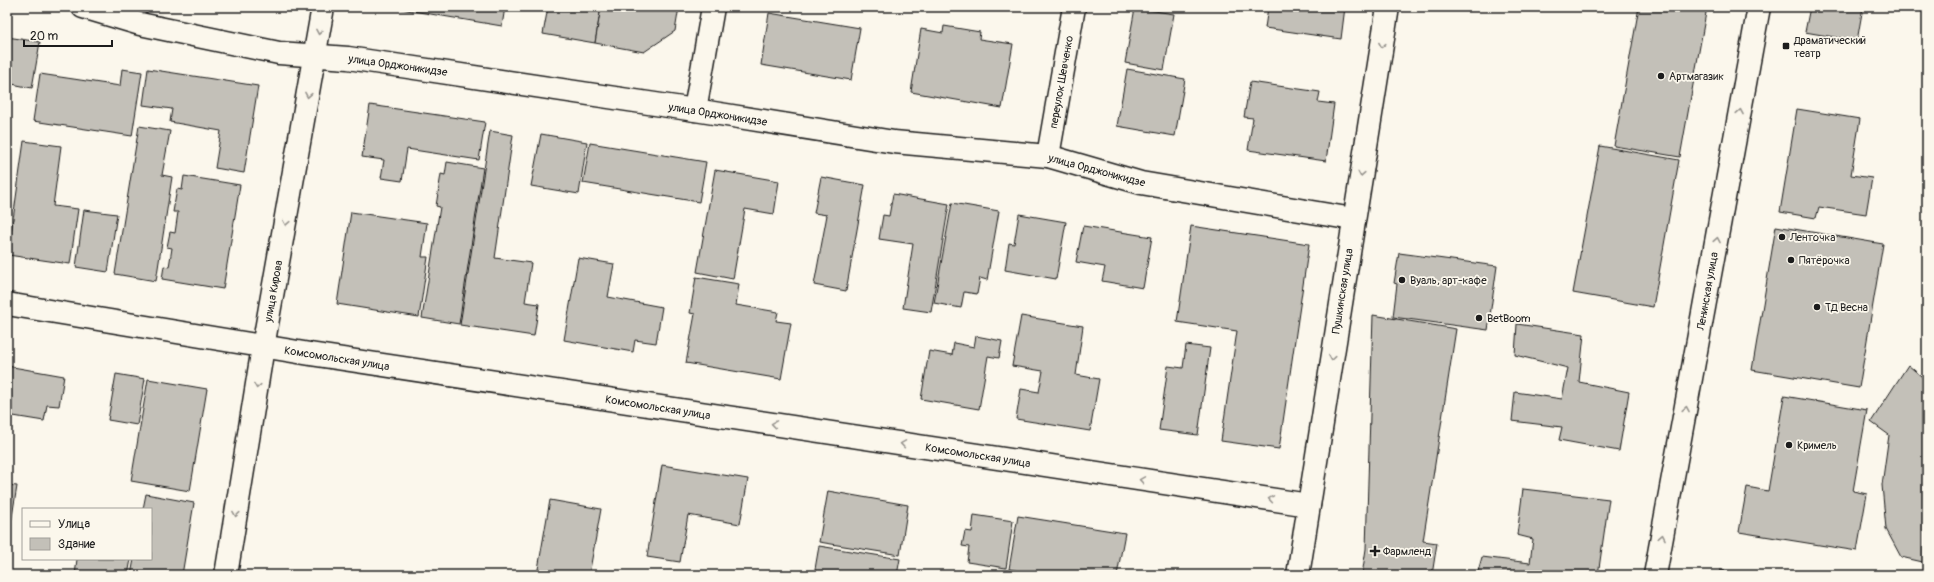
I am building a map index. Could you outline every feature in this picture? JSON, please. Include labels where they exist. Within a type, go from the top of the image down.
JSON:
[{"type":"main road","name":"улица Орджоникидзе","points":[[84,7],[140,24],[279,53],[348,58],[695,110],[894,142],[1048,156],[1141,183],[1353,219]]},
{"type":"main road","name":"улица Кирова","points":[[226,575],[263,347],[324,7]]},
{"type":"main road","points":[[695,110],[713,7]]},
{"type":"main road","name":"переулок Шевченко","points":[[1048,156],[1074,7]]},
{"type":"main road","name":"Пушкинская улица","points":[[1298,575],[1353,219],[1388,7]]},
{"type":"main road","name":"Ленинская улица","points":[[1655,575],[1759,7]]},
{"type":"main road","name":"Комсомольская улица","points":[[7,304],[263,347],[1309,505]]},
{"type":"building","points":[[389,7],[505,7],[502,26]]},
{"type":"building","points":[[548,7],[601,7],[595,43],[543,34]]},
{"type":"building","points":[[601,7],[679,7],[675,31],[644,52],[595,43]]},
{"type":"building","points":[[1268,7],[1345,7],[1341,39],[1265,28]]},
{"type":"building","name":"Артмагазик","points":[[1639,7],[1707,7],[1680,157],[1614,146]]},
{"type":"building","points":[[1810,7],[1863,7],[1857,41],[1805,32]]},
{"type":"building","points":[[1135,8],[1174,14],[1164,70],[1125,63]]},
{"type":"building","points":[[769,13],[860,28],[851,80],[761,65]]},
{"type":"building","points":[[944,26],[980,32],[979,39],[1013,44],[1002,108],[911,92],[921,29],[943,33]]},
{"type":"building","points":[[7,37],[40,42],[32,88],[7,83]]},
{"type":"building","points":[[122,69],[142,72],[132,136],[33,121],[40,74],[120,86]]},
{"type":"building","points":[[148,69],[258,86],[244,173],[215,168],[221,131],[170,122],[172,109],[143,105]]},
{"type":"building","points":[[1127,69],[1185,79],[1175,136],[1117,126]]},
{"type":"building","points":[[1250,82],[1320,92],[1318,102],[1334,104],[1326,161],[1248,150],[1253,118],[1244,117]]},
{"type":"building","points":[[370,105],[485,122],[479,160],[407,149],[402,181],[381,178],[384,160],[362,157]]},
{"type":"building","points":[[1797,109],[1860,119],[1851,175],[1872,178],[1866,214],[1819,207],[1816,218],[1780,212]]},
{"type":"building","points":[[139,126],[170,131],[162,175],[172,177],[156,281],[115,274]]},
{"type":"building","points":[[490,131],[513,135],[495,258],[531,263],[525,302],[539,304],[534,336],[460,325]]},
{"type":"building","points":[[541,134],[587,142],[579,194],[531,186]]},
{"type":"building","points":[[24,141],[61,146],[53,206],[78,209],[70,264],[8,255]]},
{"type":"building","points":[[590,143],[706,162],[699,202],[583,183]]},
{"type":"building","points":[[1600,146],[1679,160],[1653,307],[1573,293]]},
{"type":"building","points":[[447,162],[483,168],[459,324],[422,318],[440,207],[436,206],[441,174],[445,175]]},
{"type":"building","points":[[715,170],[779,181],[774,214],[745,209],[733,279],[697,272]]},
{"type":"building","points":[[184,176],[240,185],[223,289],[162,279],[164,266],[169,267],[172,248],[167,247],[170,232],[175,233],[178,212],[173,212],[177,189],[182,190]]},
{"type":"building","points":[[821,177],[865,185],[846,291],[814,285],[827,215],[814,213]]},
{"type":"building","points":[[893,194],[949,204],[931,312],[903,308],[913,244],[879,239],[883,215],[889,216]]},
{"type":"building","points":[[952,203],[999,211],[987,280],[980,278],[977,294],[964,292],[961,308],[934,303]]},
{"type":"building","points":[[84,210],[117,214],[108,272],[76,267]]},
{"type":"building","points":[[351,212],[427,223],[422,257],[428,257],[419,317],[337,304]]},
{"type":"building","points":[[1019,214],[1066,222],[1056,279],[1005,270],[1009,243],[1014,244]]},
{"type":"building","points":[[1083,226],[1152,237],[1143,288],[1102,281],[1105,267],[1076,262]]},
{"type":"building","points":[[1191,226],[1309,244],[1279,449],[1221,441],[1237,331],[1177,322]]},
{"type":"building","name":"ТД Весна","points":[[1776,226],[1883,244],[1859,388],[1752,370]]},
{"type":"building","points":[[1399,253],[1497,266],[1488,330],[1393,317],[1397,284],[1394,283]]},
{"type":"building","points":[[578,258],[614,264],[608,297],[662,307],[656,343],[635,340],[633,352],[564,340]]},
{"type":"building","points":[[696,277],[739,284],[736,305],[778,312],[776,321],[791,323],[781,379],[686,363],[695,314],[690,313]]},
{"type":"building","points":[[1373,315],[1456,329],[1423,541],[1437,543],[1432,575],[1362,575],[1366,549]]},
{"type":"building","points":[[1021,316],[1083,326],[1076,375],[1099,379],[1090,431],[1016,419],[1021,389],[1039,392],[1043,371],[1012,366]]},
{"type":"building","points":[[1517,324],[1584,334],[1579,382],[1629,392],[1619,451],[1559,440],[1562,427],[1512,421],[1515,392],[1562,399],[1568,368],[1515,355]]},
{"type":"building","points":[[976,336],[1002,341],[999,358],[988,356],[979,409],[921,399],[929,351],[952,355],[954,343],[974,347]]},
{"type":"building","points":[[1186,345],[1210,348],[1198,435],[1159,430],[1168,366],[1183,368]]},
{"type":"building","points":[[1908,365],[1927,381],[1927,563],[1901,557],[1886,529],[1882,485],[1889,435],[1871,422]]},
{"type":"building","points":[[7,366],[64,376],[59,406],[47,405],[44,421],[7,415]]},
{"type":"building","points":[[116,374],[145,379],[137,425],[108,420]]},
{"type":"building","points":[[148,379],[207,389],[190,491],[131,481]]},
{"type":"building","points":[[1784,396],[1867,410],[1853,491],[1867,494],[1857,551],[1739,532],[1747,487],[1768,491]]},
{"type":"building","points":[[662,465],[748,479],[740,524],[688,515],[680,562],[647,557]]},
{"type":"building","points":[[7,485],[17,486],[7,548]]},
{"type":"building","points":[[1523,489],[1609,499],[1598,575],[1477,575],[1482,557],[1530,563],[1533,539],[1517,535]]},
{"type":"building","points":[[828,491],[908,505],[900,555],[819,542]]},
{"type":"building","points":[[146,494],[194,503],[182,575],[131,575],[134,560],[152,560],[152,508],[143,508]]},
{"type":"building","points":[[550,500],[601,509],[589,575],[537,575]]},
{"type":"building","points":[[974,515],[1013,521],[1006,568],[967,562],[969,547],[962,546],[965,531],[972,532]]},
{"type":"building","points":[[1018,516],[1125,533],[1117,575],[1041,575],[1009,569]]},
{"type":"building","points":[[819,546],[900,559],[897,575],[814,575]]},
{"type":"building","points":[[77,560],[131,560],[128,575],[75,575]]},
{"type":"building","points":[[1720,570],[1748,575],[1720,575]]},
{"type":"place","name":"Драматический театр","points":[[1786,46]]},
{"type":"place","name":"Артмагазик","points":[[1661,76]]},
{"type":"place","name":"Ленточка","points":[[1782,237]]},
{"type":"place","name":"Пятёрочка","points":[[1791,260]]},
{"type":"place","name":"Вуаль, арт-кафе","points":[[1402,280]]},
{"type":"place","name":"ТД Весна","points":[[1817,307]]},
{"type":"place","name":"BetBoom","points":[[1479,318]]},
{"type":"place","name":"Кримель","points":[[1789,445]]},
{"type":"place","name":"Фармленд","points":[[1375,551]]}]
